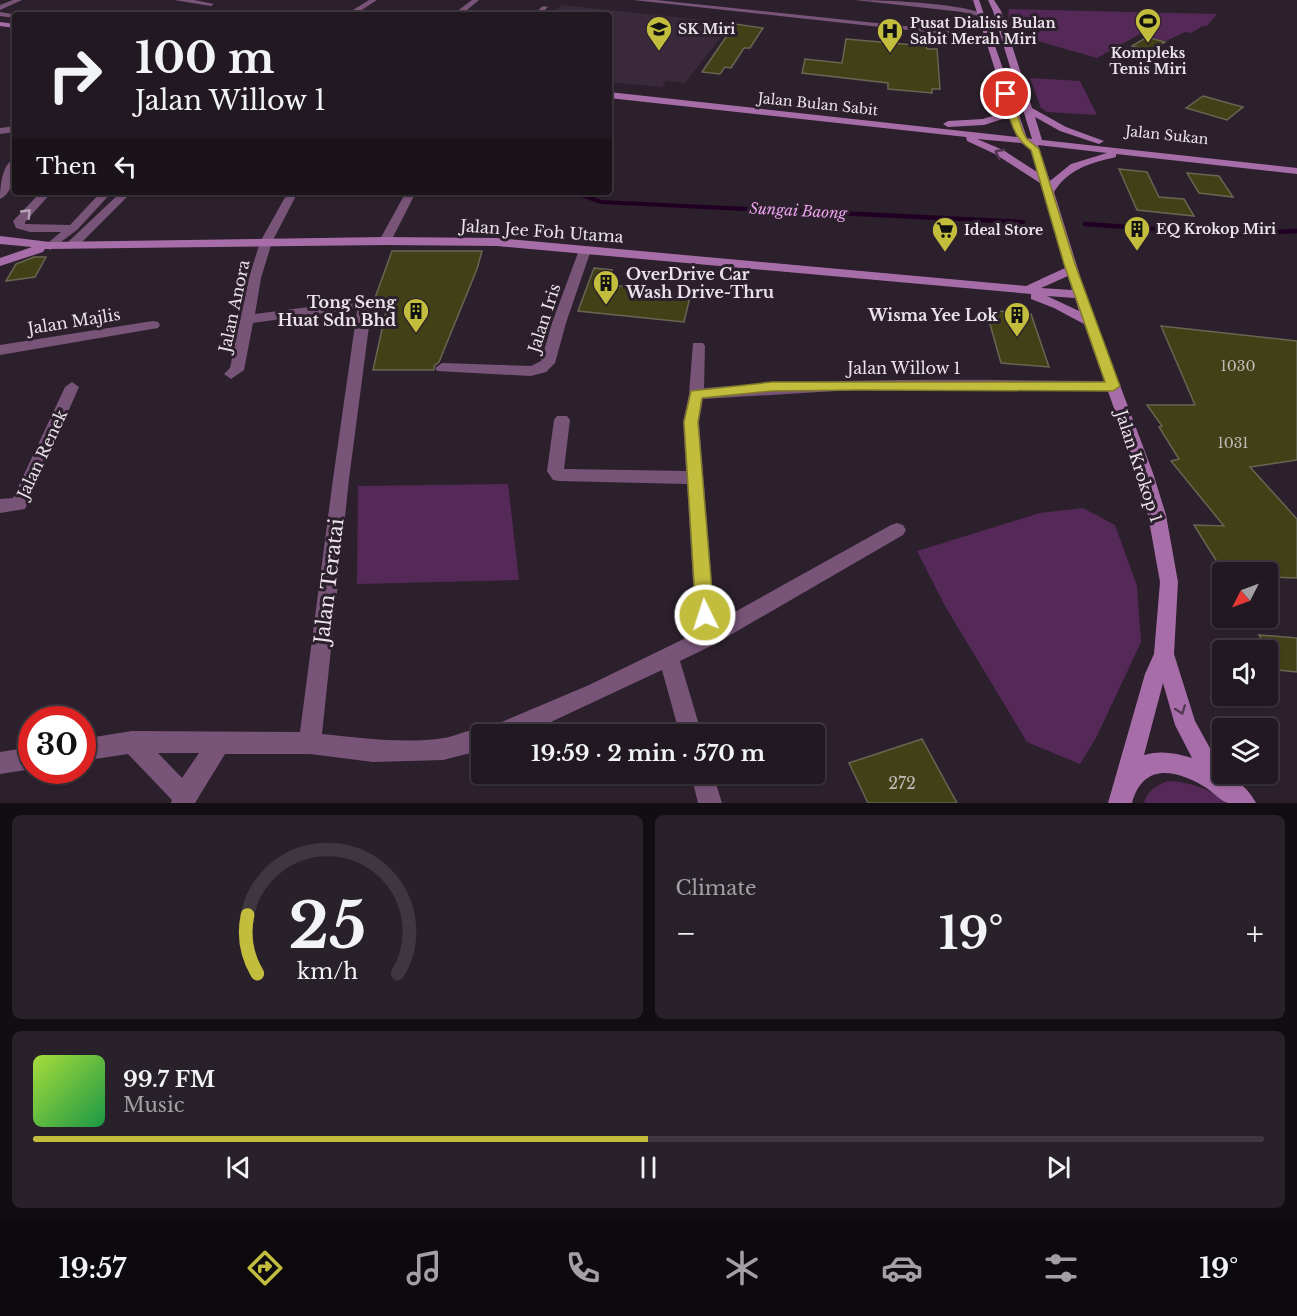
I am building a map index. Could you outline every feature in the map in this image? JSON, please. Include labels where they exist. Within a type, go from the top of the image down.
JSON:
[{"type":"main road","name":"Jalan Krokop 1","points":[[989,0],[997,11],[1035,141],[1043,181],[1071,270],[1157,515],[1169,582],[1164,654]]},
{"type":"main road","points":[[979,8],[1021,136]]},
{"type":"main road","name":"Jalan Bulan Sabit","points":[[612,87],[1021,136],[1035,141]]},
{"type":"main road","name":"Jalan Bulan Sabit","points":[[612,95],[948,128]]},
{"type":"main road","points":[[1026,108],[1063,129],[1099,141]]},
{"type":"main road","points":[[948,128],[984,122],[1012,113]]},
{"type":"main road","points":[[948,128],[999,152],[1043,181]]},
{"type":"main road","name":"Jalan Sukan","points":[[1035,141],[1099,141],[1297,162]]},
{"type":"main road","name":"Jalan Sukan","points":[[1035,141],[1297,171]]},
{"type":"main road","points":[[1047,194],[1058,175],[1066,170],[1083,162],[1127,153]]},
{"type":"main road","name":"Jalan Jee Foh Utama","points":[[0,240],[50,246],[266,242],[497,242],[1080,295]]},
{"type":"main road","points":[[0,262],[50,246]]},
{"type":"main road","points":[[1023,289],[1050,281],[1071,270]]},
{"type":"main road","points":[[1005,288],[1041,297],[1090,322]]},
{"type":"main road","points":[[1164,654],[1186,725],[1212,773]]},
{"type":"main road","points":[[1120,803],[1155,674],[1164,654]]},
{"type":"main road","points":[[1126,779],[1147,764],[1162,762],[1188,767],[1212,778]]},
{"type":"main road","points":[[1221,784],[1244,803]]},
{"type":"street","points":[[0,8],[19,0]]},
{"type":"street","points":[[177,0],[213,2]]},
{"type":"street","points":[[354,12],[374,0]]},
{"type":"street","points":[[460,12],[476,0]]},
{"type":"street","points":[[636,0],[734,10],[962,10],[979,8]]},
{"type":"street","points":[[734,10],[741,0]]},
{"type":"street","points":[[201,11],[213,2]]},
{"type":"street","points":[[292,12],[298,7]]},
{"type":"street","points":[[539,12],[545,7]]},
{"type":"street","points":[[855,9],[971,35]]},
{"type":"street","points":[[0,196],[11,178]]},
{"type":"street","points":[[44,195],[19,221],[20,226],[30,229],[73,228]]},
{"type":"street","points":[[50,246],[73,228],[105,195]]},
{"type":"street","points":[[72,245],[124,195]]},
{"type":"street","name":"Jalan Anora","points":[[231,374],[237,370],[255,278],[266,242],[291,195]]},
{"type":"street","points":[[385,241],[409,195]]},
{"type":"street","points":[[98,203],[115,203]]},
{"type":"street","name":"Jalan Iris","points":[[442,368],[531,371],[541,369],[548,363],[559,323],[585,250]]},
{"type":"street","name":"Jalan Teratai","points":[[248,319],[356,306],[361,307],[364,311],[341,479],[310,743]]},
{"type":"street","name":"Jalan Majlis","points":[[0,350],[153,325]]},
{"type":"street","points":[[698,346],[696,394],[691,422],[706,638]]},
{"type":"street","name":"Jalan Willow 1","points":[[696,394],[772,387],[848,385],[1113,386]]},
{"type":"street","name":"Jalan Renek","points":[[0,506],[19,504],[72,387]]},
{"type":"street","points":[[562,420],[555,471],[559,475],[696,478]]},
{"type":"street","points":[[523,724],[596,692],[706,638],[897,530]]},
{"type":"street","points":[[668,656],[688,724]]},
{"type":"street","points":[[96,748],[132,742],[310,743],[373,751],[443,750],[471,742]]},
{"type":"street","points":[[132,742],[184,800],[218,744]]},
{"type":"street","points":[[0,763],[18,760]]},
{"type":"street","points":[[705,784],[710,803]]},
{"type":"shaded area","name":"SK Miri","points":[[562,5],[732,23],[685,83],[666,81],[662,87],[612,82],[612,12],[554,12]]},
{"type":"shaded area","points":[[1009,9],[1217,14],[1207,26],[1191,33],[1185,32],[1166,41],[1140,34],[1097,58],[1027,38],[1049,27],[1008,19]]},
{"type":"shaded area","points":[[1030,78],[1080,81],[1097,115],[1047,112],[1041,108]]},
{"type":"shaded area","points":[[508,484],[519,580],[357,584],[358,486]]},
{"type":"shaded area","points":[[1083,508],[1115,525],[1137,586],[1141,642],[1096,738],[1080,764],[1027,742],[945,606],[917,551],[1040,513]]},
{"type":"shaded area","points":[[1168,781],[1199,787],[1213,793],[1226,803],[1144,803],[1147,795],[1153,789]]},
{"type":"building","points":[[735,24],[763,28],[750,48],[744,48],[731,68],[725,67],[720,74],[702,72]]},
{"type":"building","name":"Kompleks Tenis Miri","points":[[1147,37],[1165,42],[1150,51],[1132,46]]},
{"type":"building","points":[[846,39],[937,49],[940,89],[932,89],[932,93],[888,89],[888,83],[802,73],[805,59],[842,63]]},
{"type":"building","points":[[1203,96],[1243,107],[1227,120],[1186,108]]},
{"type":"building","points":[[1119,169],[1147,172],[1159,197],[1184,199],[1194,216],[1137,210]]},
{"type":"building","points":[[1187,173],[1219,176],[1233,197],[1199,193]]},
{"type":"building","name":"Tong Seng Huat Sdn Bhd","points":[[392,251],[482,251],[477,269],[434,370],[373,370],[389,298],[375,298]]},
{"type":"building","points":[[34,257],[46,257],[35,277],[6,281],[16,264]]},
{"type":"building","points":[[594,268],[612,270],[607,285],[632,287],[631,291],[690,297],[684,322],[578,311]]},
{"type":"building","name":"Wisma Yee Lok","points":[[986,310],[1031,314],[1049,367],[1001,363]]},
{"type":"building","points":[[1161,326],[1297,341],[1297,460],[1250,467],[1297,519],[1297,578],[1278,577],[1278,562],[1217,562],[1194,525],[1224,526],[1171,461],[1179,459],[1159,427],[1162,426],[1147,405],[1195,405]]},
{"type":"building","points":[[1259,635],[1297,638],[1297,672],[1278,670],[1278,640],[1262,640]]},
{"type":"building","points":[[922,739],[957,803],[868,803],[849,763]]},
{"type":"waterway","name":"Sungai Baong","points":[[582,195],[601,202],[808,212]]},
{"type":"waterway","name":"Sungai Baong","points":[[776,210],[1023,222]]},
{"type":"waterway","name":"Sungai Baong","points":[[1085,224],[1231,234],[1297,231]]},
{"type":"place","name":"Kompleks Tenis Miri","points":[[1148,44]]},
{"type":"place","name":"SK Miri","points":[[659,52]]},
{"type":"place","name":"Pusat Dialisis Bulan Sabit Merah Miri","points":[[890,54]]},
{"type":"place","name":"EQ Krokop Miri","points":[[1137,252]]},
{"type":"place","name":"Ideal Store","points":[[945,253]]},
{"type":"place","name":"OverDrive Car Wash Drive-Thru","points":[[606,306]]},
{"type":"place","name":"Tong Seng Huat Sdn Bhd","points":[[416,334]]},
{"type":"place","name":"Wisma Yee Lok","points":[[1017,338]]},
{"type":"route","points":[[705,615],[691,422],[692,406],[696,394],[772,387],[858,385],[1113,386],[1080,295],[1034,146],[1024,141],[1019,132],[1006,94]]}]
